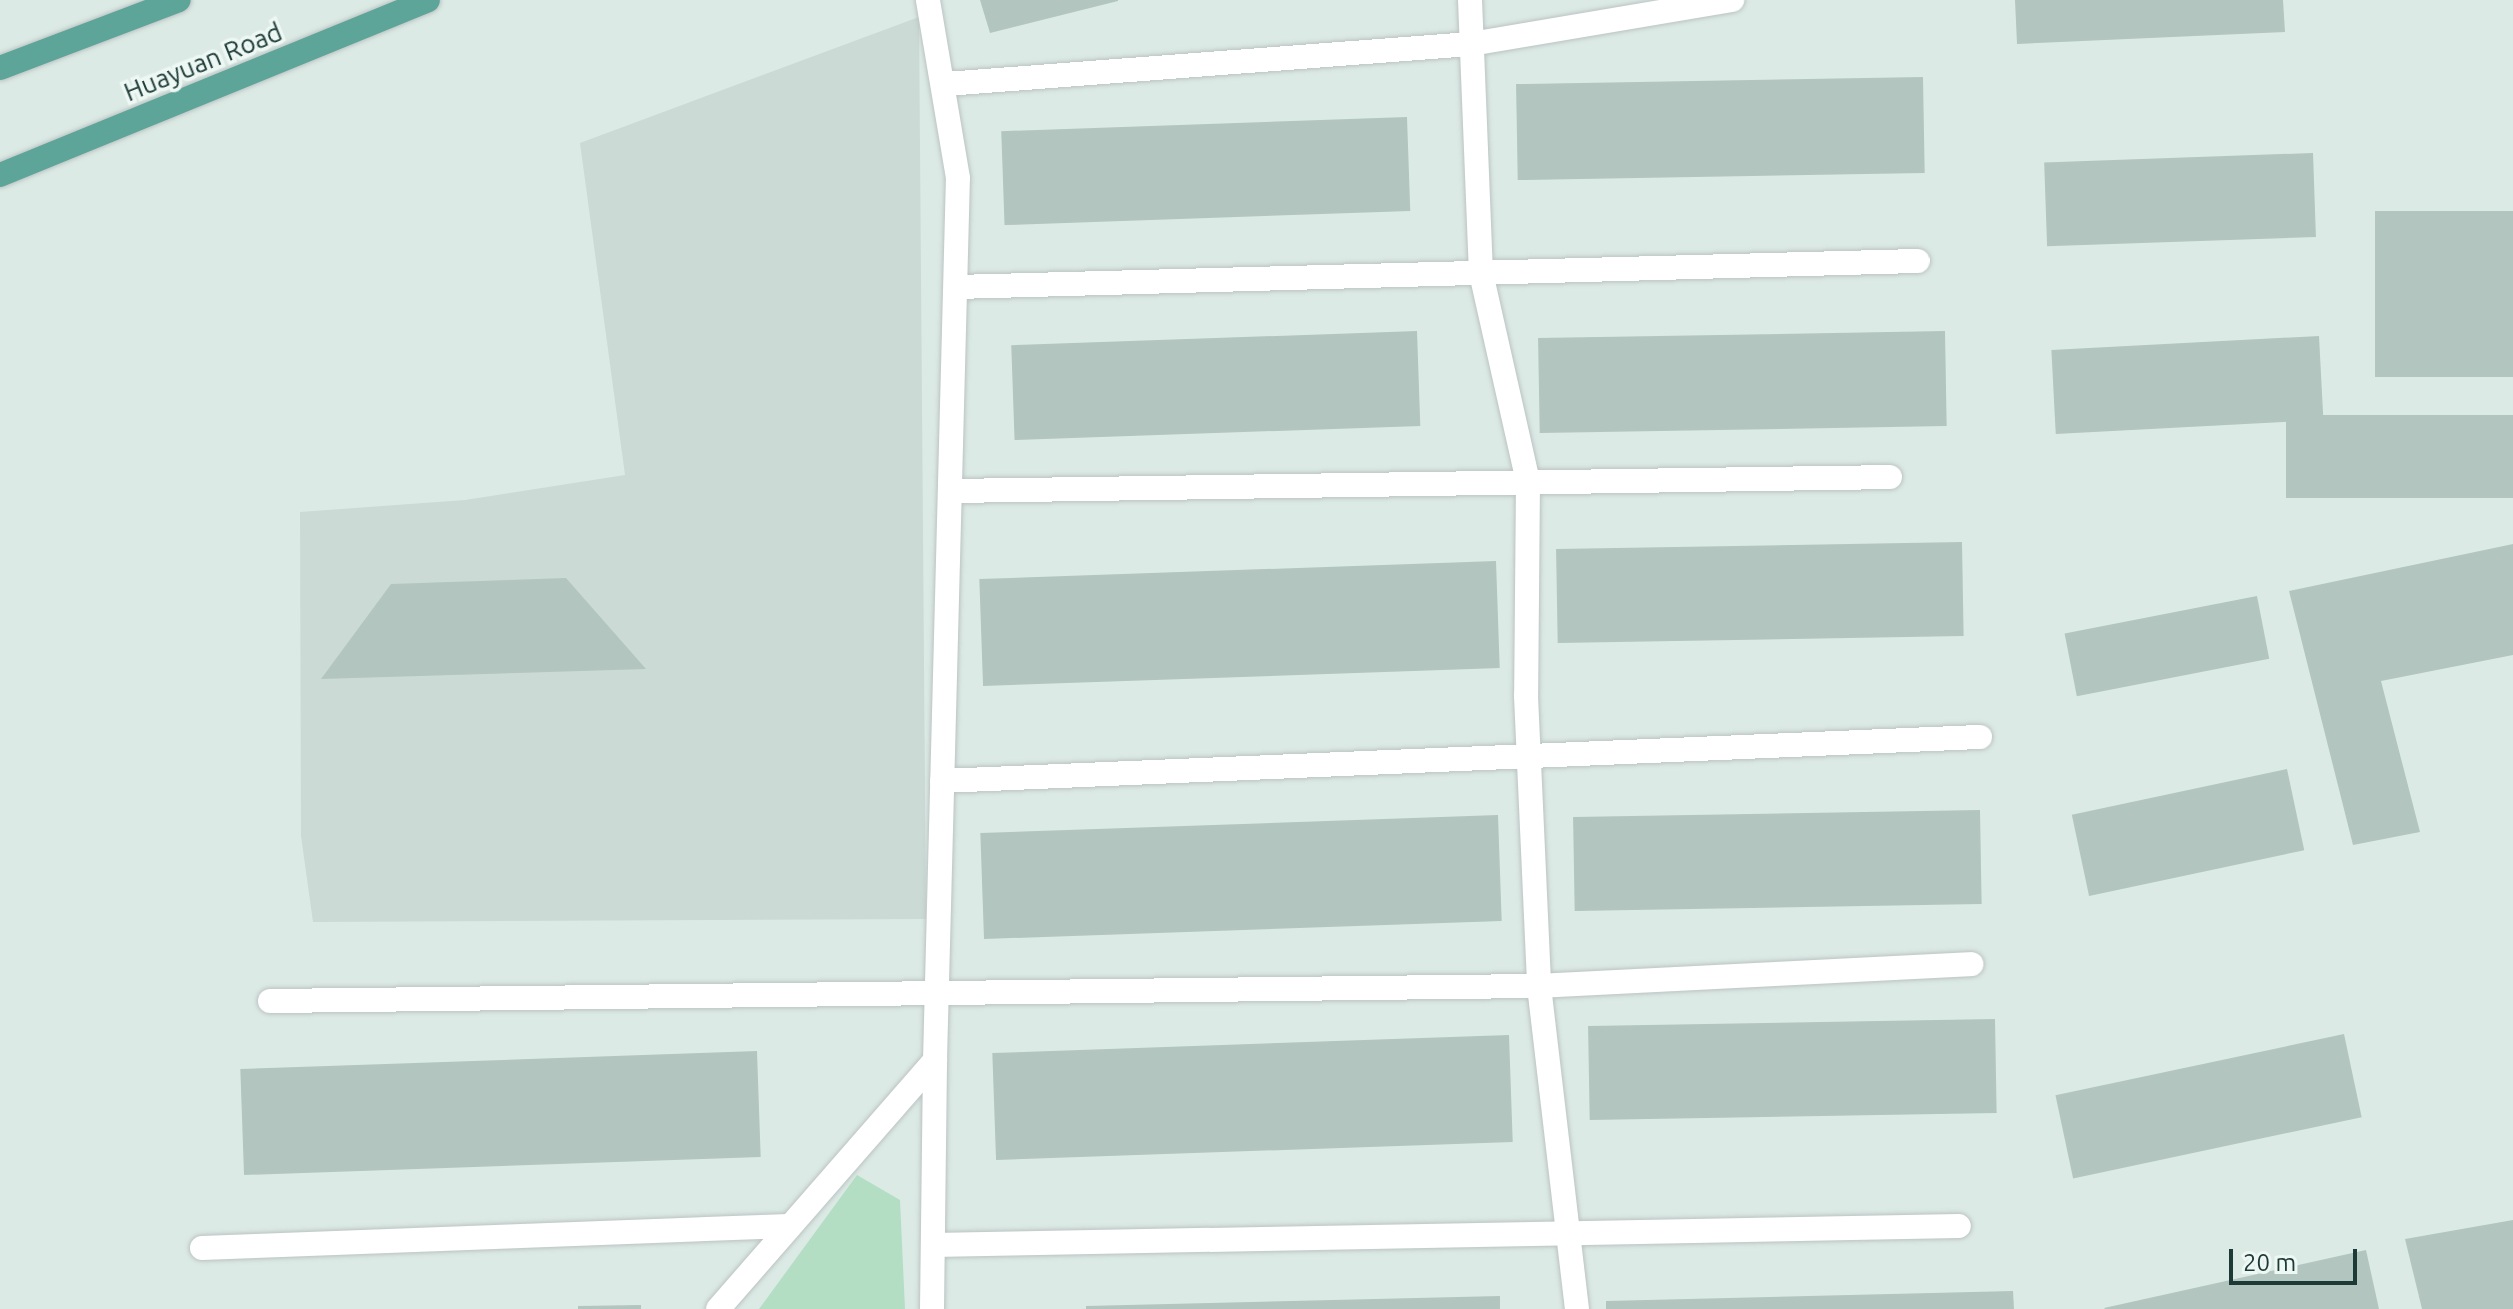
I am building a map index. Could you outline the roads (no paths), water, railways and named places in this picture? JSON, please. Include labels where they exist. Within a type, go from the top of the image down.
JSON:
[{"type":"main road","points":[[0,68],[179,0]]},
{"type":"main road","name":"Huayuan Road","points":[[0,175],[428,0]]},
{"type":"street","points":[[928,0],[946,84],[958,178],[935,1060],[932,1309]]},
{"type":"street","points":[[1470,0],[1481,273],[1528,481],[1528,756],[1539,986],[1577,1309]]},
{"type":"street","points":[[946,84],[1471,44],[1732,0]]},
{"type":"street","points":[[956,287],[1918,261]]},
{"type":"street","points":[[951,491],[1890,477]]},
{"type":"street","points":[[942,781],[1980,737]]},
{"type":"street","points":[[270,1001],[1539,986],[1971,964]]},
{"type":"street","points":[[718,1309],[935,1060]]},
{"type":"street","points":[[202,1248],[789,1226]]},
{"type":"street","points":[[933,1245],[1568,1237],[1959,1226]]}]
